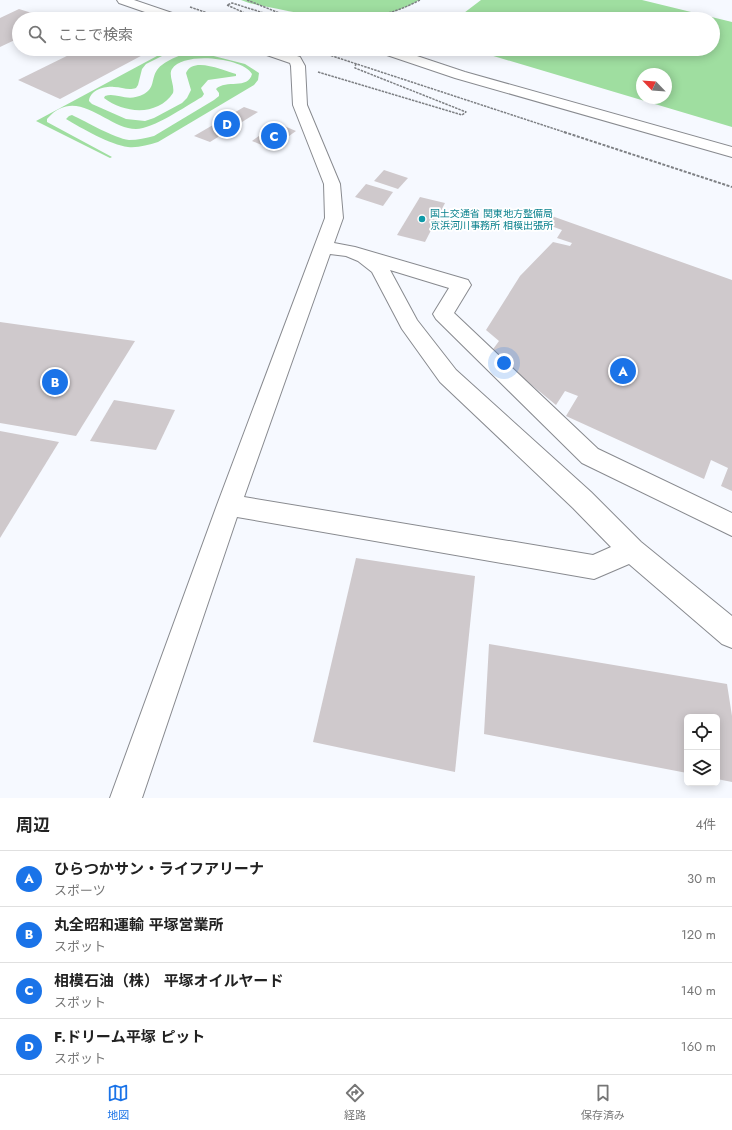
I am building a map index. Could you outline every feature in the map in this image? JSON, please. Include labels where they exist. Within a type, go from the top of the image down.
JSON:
[{"type":"street","points":[[123,0],[157,12]]},
{"type":"street","points":[[126,798],[229,504],[334,218],[332,184],[300,105],[298,66],[295,60],[283,56]]},
{"type":"street","points":[[404,56],[475,79],[732,152]]},
{"type":"street","points":[[323,247],[349,251],[461,285],[443,314],[590,456],[732,525]]},
{"type":"street","points":[[365,256],[379,268],[410,324],[448,376],[582,500],[632,550],[732,634]]},
{"type":"street","points":[[229,504],[594,567],[632,550]]},
{"type":"path","points":[[247,0],[277,12]]},
{"type":"path","points":[[393,12],[398,11],[420,0]]},
{"type":"path","points":[[242,12],[227,5],[232,3],[261,12]]},
{"type":"path","points":[[185,5],[206,12]]},
{"type":"path","points":[[334,56],[732,187]]},
{"type":"path","points":[[298,66],[462,115],[466,112],[355,68],[356,63]]},
{"type":"green space","points":[[241,0],[419,0],[392,12],[291,12]]},
{"type":"green space","points":[[481,0],[642,0],[691,12],[465,12]]},
{"type":"green space","points":[[720,19],[732,22],[732,127],[655,104],[672,104],[672,68],[636,68],[636,98],[494,56],[720,56]]},
{"type":"green space","points":[[157,56],[162,56],[146,64],[142,69],[136,88],[102,88],[92,94],[89,101],[92,104],[126,119],[145,121],[154,118],[182,103],[187,98],[191,90],[186,73],[190,68],[202,65],[236,74],[236,76],[208,80],[201,88],[204,94],[202,97],[160,121],[143,128],[136,129],[125,127],[81,107],[69,106],[59,109]]},
{"type":"green space","points":[[214,56],[245,64],[259,73],[258,80],[254,85],[158,142],[143,146],[121,146],[96,136],[66,119],[72,115],[123,139],[129,140],[151,137],[214,100],[219,96],[216,89],[220,86],[246,82],[250,79],[252,74],[246,68],[237,64],[226,61],[200,58],[179,63],[172,69],[171,74],[173,93],[159,106],[150,109],[131,110],[112,103],[104,98],[105,96],[114,95],[132,98],[144,94],[150,89],[155,73],[160,66],[176,57]]},
{"type":"green space","points":[[58,109],[47,119],[47,122],[112,157],[110,158],[36,121]]},
{"type":"building","points":[[19,9],[29,12],[13,12]]},
{"type":"building","points":[[12,12],[12,41],[0,47],[0,18]]},
{"type":"building","points":[[67,56],[141,56],[60,99],[18,80]]},
{"type":"building","points":[[244,107],[258,112],[210,142],[194,136]]},
{"type":"building","points":[[277,123],[296,131],[271,149],[252,141]]},
{"type":"building","points":[[384,170],[408,178],[398,189],[374,181]]},
{"type":"building","points":[[366,184],[393,192],[383,206],[355,197]]},
{"type":"building","name":"国土交通省 関東地方整備局 京浜河川事務所 相模出張所","points":[[420,197],[445,203],[425,242],[397,235]]},
{"type":"building","points":[[549,215],[732,280],[732,491],[721,486],[728,468],[711,460],[704,479],[566,416],[578,396],[565,391],[556,405],[491,352],[499,341],[486,330],[520,276],[553,242],[570,246],[572,243],[557,238],[562,230],[543,223]]},
{"type":"building","points":[[0,322],[135,341],[76,436],[0,423]]},
{"type":"building","points":[[114,400],[175,410],[156,450],[90,441]]},
{"type":"building","points":[[0,431],[59,442],[0,538]]},
{"type":"building","points":[[356,558],[475,576],[455,772],[313,742]]},
{"type":"building","points":[[489,644],[727,684],[732,716],[732,782],[720,780],[720,714],[684,714],[684,772],[484,734]]},
{"type":"place","name":"F.ドリーム平塚 ピット","points":[[227,124]]},
{"type":"place","name":"相模石油（株） 平塚オイルヤード","points":[[274,136]]},
{"type":"place","name":"国土交通省 関東地方整備局 京浜河川事務所 相模出張所","points":[[422,219]]},
{"type":"place","name":"ひらつかサン・ライフアリーナ","points":[[623,371]]},
{"type":"place","name":"丸全昭和運輸 平塚営業所","points":[[55,382]]}]
